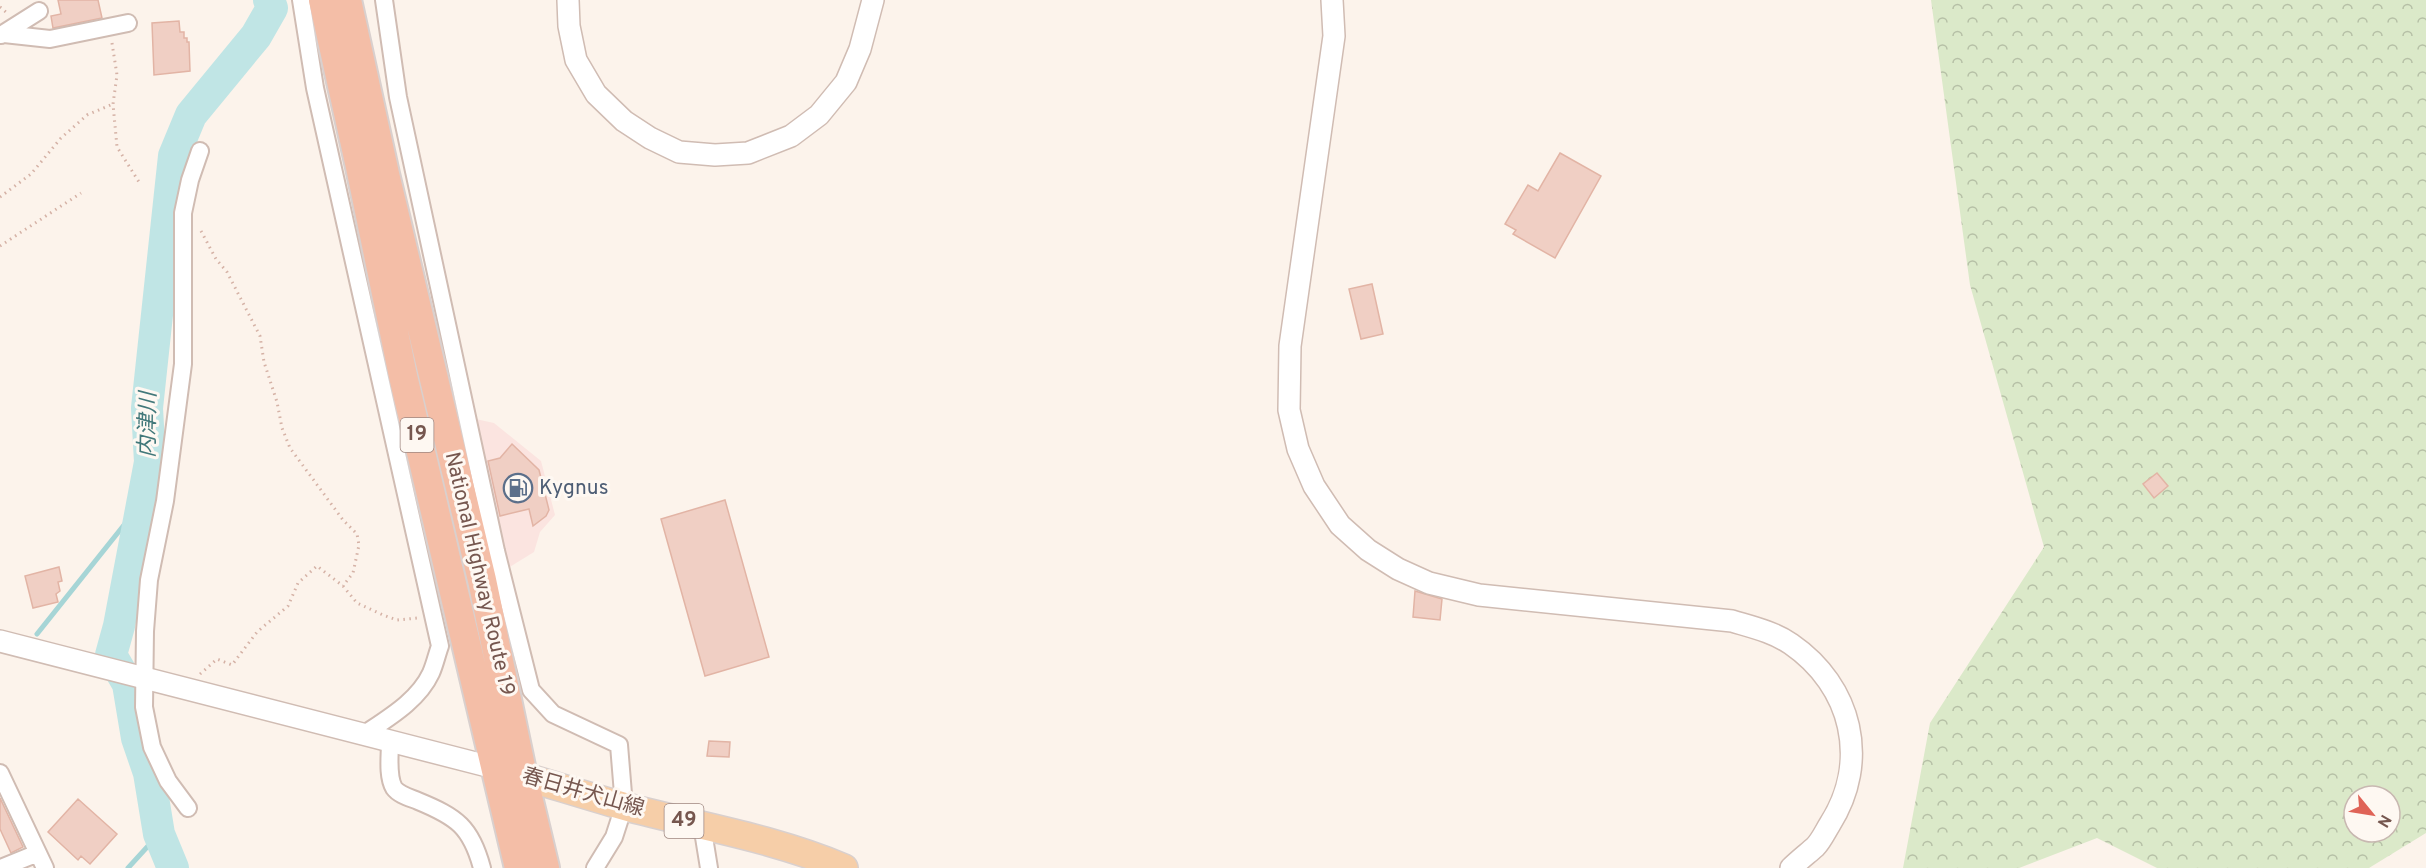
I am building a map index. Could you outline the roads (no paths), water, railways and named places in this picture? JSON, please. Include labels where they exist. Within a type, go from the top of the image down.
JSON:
[{"type":"highway","name":"National Highway Route 19","points":[[322,0],[360,167],[403,376],[519,868]]},
{"type":"highway","name":"National Highway Route 19","points":[[347,0],[385,174],[482,580],[523,776],[545,868]]},
{"type":"main road","name":"春日井犬山線","points":[[495,768],[624,806],[820,858],[844,868]]},
{"type":"street","points":[[301,0],[315,88],[440,646],[431,673],[416,695],[393,715],[363,735]]},
{"type":"street","points":[[384,0],[398,97],[496,551],[531,690],[553,714],[619,745],[624,806],[615,837],[595,868]]},
{"type":"street","points":[[568,0],[569,26],[576,60],[596,94],[624,121],[650,138],[679,152],[715,155],[748,153],[791,136],[819,115],[846,82],[860,49],[873,0]]},
{"type":"street","points":[[1332,0],[1334,36],[1290,346],[1289,410],[1298,449],[1314,486],[1340,525],[1368,550],[1398,569],[1429,584],[1479,595],[1732,621],[1763,630],[1790,643],[1816,664],[1839,696],[1851,733],[1852,762],[1846,789],[1836,814],[1816,846],[1791,868]]},
{"type":"street","points":[[2,34],[39,11]]},
{"type":"street","points":[[2,34],[50,39],[128,23]]},
{"type":"street","points":[[188,807],[168,781],[152,747],[144,707],[149,580],[165,501],[183,364],[183,213],[190,180],[200,152]]},
{"type":"street","points":[[0,641],[495,768]]},
{"type":"street","points":[[390,742],[391,778],[395,789],[460,823],[476,844],[482,868]]},
{"type":"street","points":[[0,772],[41,861],[1,868]]},
{"type":"street","points":[[702,825],[709,868]]},
{"type":"waterway","name":"内津川","points":[[173,868],[159,834],[149,773],[137,738],[128,684],[111,655],[119,626],[150,462],[147,408],[174,156],[191,115],[256,36],[272,8],[269,0]]},
{"type":"waterway","points":[[37,634],[144,500]]},
{"type":"waterway","points":[[128,868],[159,834]]},
{"type":"place","name":"Kygnus","points":[[518,488]]}]
